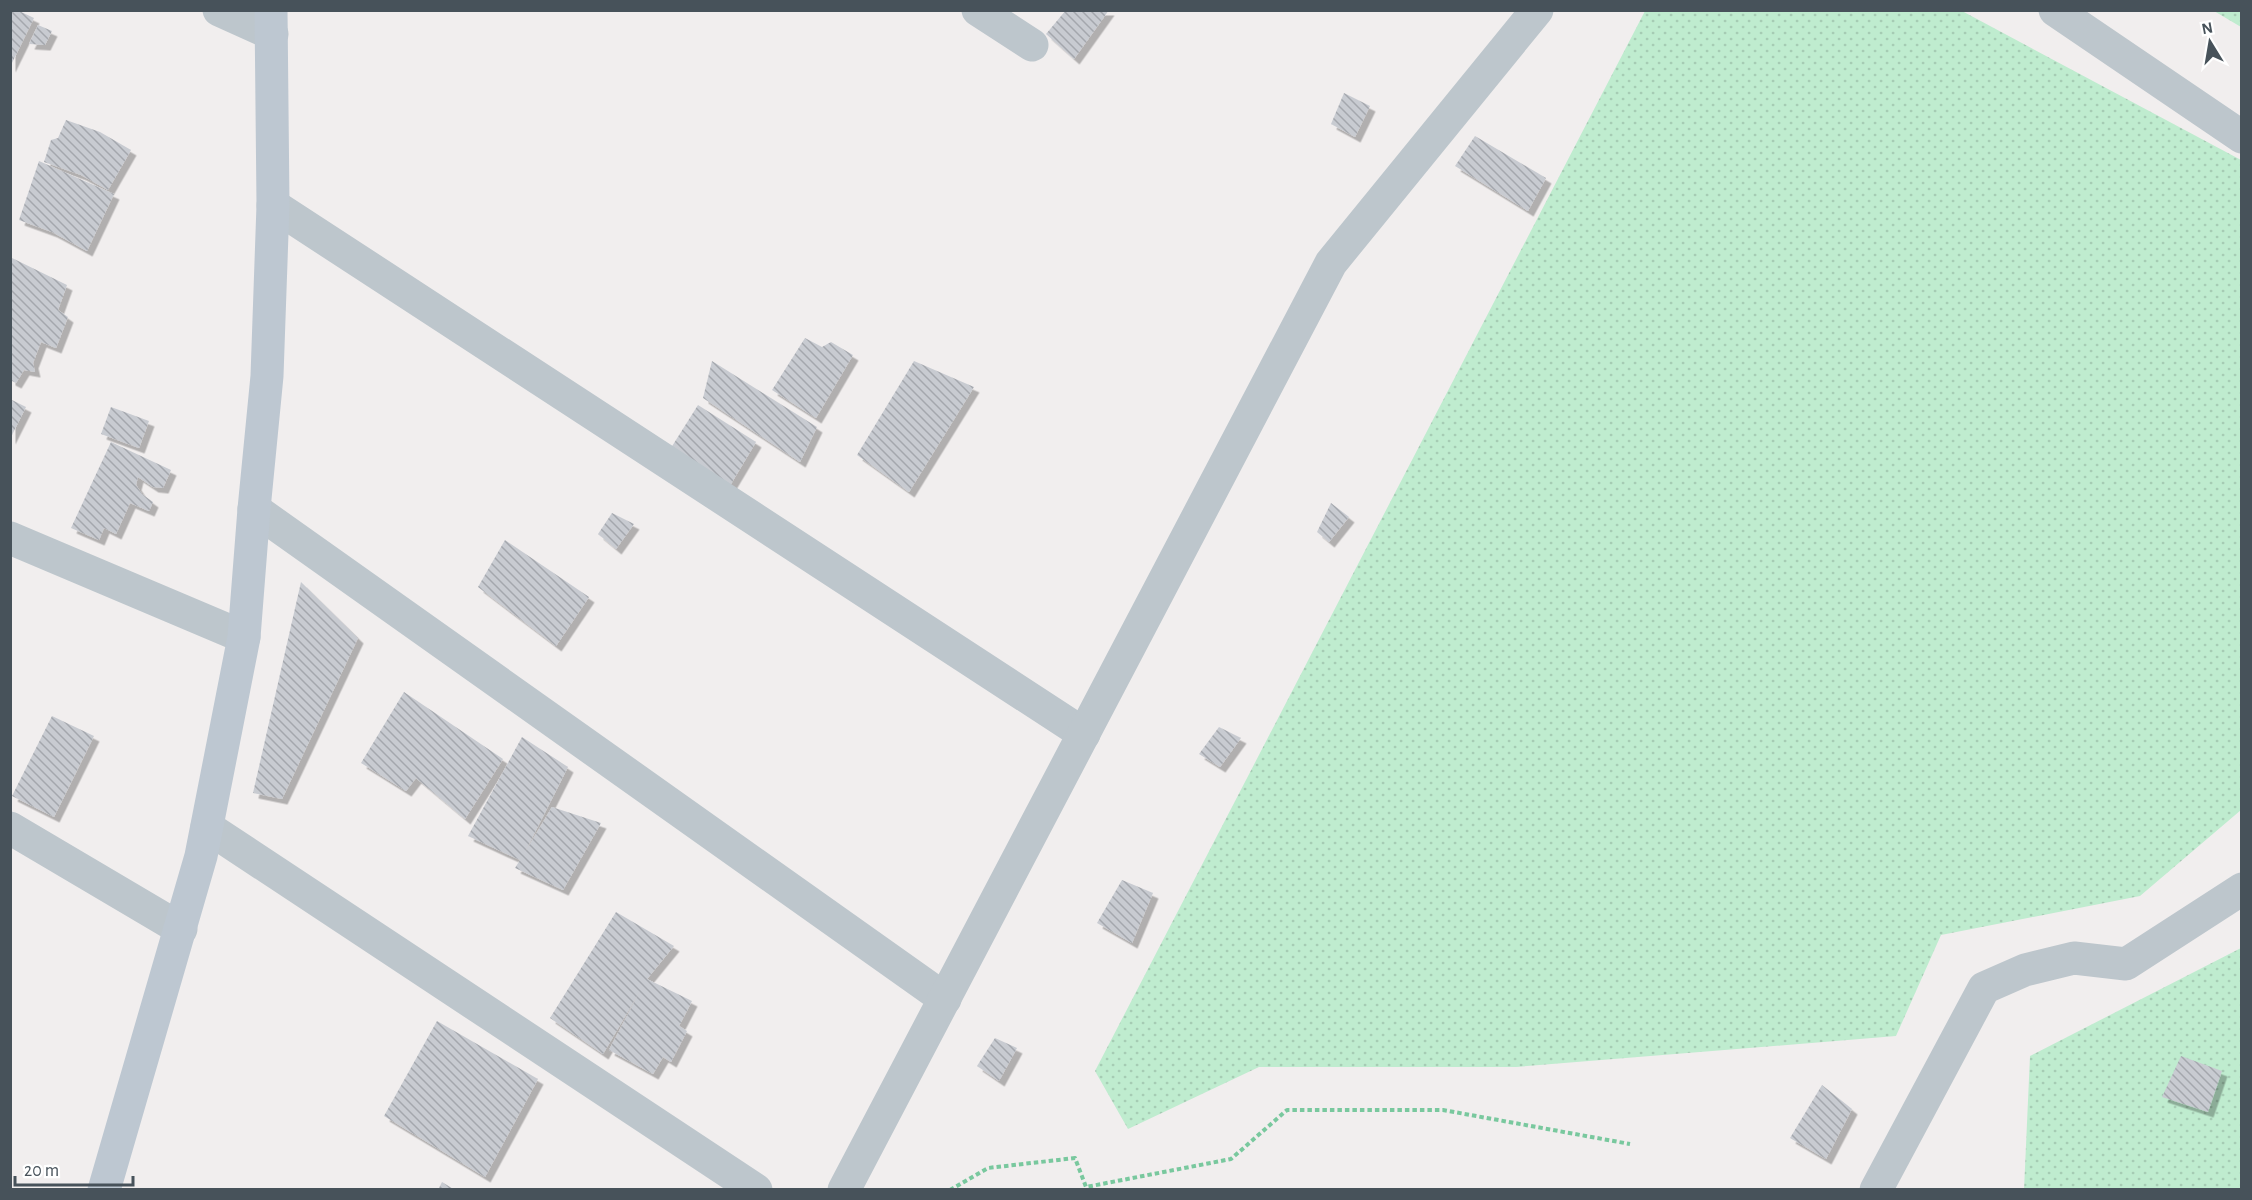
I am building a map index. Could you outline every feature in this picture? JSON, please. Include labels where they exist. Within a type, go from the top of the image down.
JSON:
[{"type":"street","points":[[104,1190],[201,856],[244,637],[267,376],[273,205],[272,22],[219,10]]},
{"type":"street","points":[[978,10],[1032,45]]},
{"type":"street","points":[[844,1190],[1331,263],[1537,10]]},
{"type":"street","points":[[2055,10],[2241,137]]},
{"type":"street","points":[[273,205],[1084,734]]},
{"type":"street","points":[[254,509],[945,999]]},
{"type":"street","points":[[10,538],[244,637]]},
{"type":"street","points":[[207,827],[756,1190]]},
{"type":"street","points":[[10,828],[181,929]]},
{"type":"street","points":[[1876,1190],[1984,988],[2025,970],[2074,958],[2126,964],[2241,889]]},
{"type":"path","points":[[950,1190],[988,1168],[1075,1158],[1086,1187],[1231,1159],[1287,1110],[1443,1110],[1630,1144]]},
{"type":"green space","points":[[1645,11],[1962,11],[2241,160],[2241,810],[2140,896],[1941,935],[1896,1036],[1516,1067],[1259,1067],[1128,1129],[1095,1071]]},
{"type":"green space","points":[[2214,11],[2241,11],[2241,27]]},
{"type":"green space","points":[[2241,948],[2241,1189],[2024,1190],[2030,1056]]},
{"type":"building","points":[[10,10],[17,10],[34,18],[10,67]]},
{"type":"building","points":[[1066,10],[1109,10],[1074,59],[1046,34]]},
{"type":"building","points":[[38,25],[52,31],[45,45],[29,44]]},
{"type":"building","points":[[1344,93],[1370,106],[1355,137],[1331,124]]},
{"type":"building","points":[[66,120],[100,132],[131,150],[108,190],[81,175],[44,162],[51,140],[58,138]]},
{"type":"building","points":[[1475,136],[1546,178],[1528,211],[1455,166]]},
{"type":"building","points":[[39,161],[114,194],[87,251],[52,232],[19,220]]},
{"type":"building","points":[[10,257],[67,285],[58,310],[68,317],[56,348],[41,342],[33,363],[35,372],[24,370],[16,383],[10,380]]},
{"type":"building","points":[[805,338],[822,347],[831,342],[853,355],[816,418],[772,390]]},
{"type":"building","points":[[712,361],[817,427],[800,462],[703,398]]},
{"type":"building","points":[[914,361],[974,387],[909,492],[857,455]]},
{"type":"building","points":[[10,399],[26,407],[10,439]]},
{"type":"building","points":[[698,405],[756,442],[728,489],[669,451]]},
{"type":"building","points":[[111,407],[149,421],[139,448],[101,434]]},
{"type":"building","points":[[111,442],[171,470],[163,488],[153,487],[138,477],[136,485],[142,494],[153,502],[149,511],[130,503],[116,534],[104,528],[99,540],[71,528]]},
{"type":"building","points":[[1331,503],[1349,517],[1329,542],[1317,532]]},
{"type":"building","points":[[612,513],[634,524],[616,549],[598,534]]},
{"type":"building","points":[[505,540],[589,597],[556,646],[478,587]]},
{"type":"building","points":[[301,582],[358,638],[282,799],[253,793]]},
{"type":"building","points":[[404,692],[503,759],[465,819],[416,778],[406,791],[361,763]]},
{"type":"building","points":[[52,716],[94,736],[54,817],[12,796]]},
{"type":"building","points":[[1219,727],[1241,738],[1220,767],[1199,754]]},
{"type":"building","points":[[522,737],[568,767],[524,854],[552,807],[601,823],[563,890],[515,868],[520,860],[468,836]]},
{"type":"building","points":[[1122,880],[1153,893],[1132,943],[1097,923]]},
{"type":"building","points":[[616,912],[674,946],[647,979],[692,1001],[679,1026],[687,1031],[671,1062],[663,1057],[653,1074],[609,1050],[640,991],[603,1054],[550,1018]]},
{"type":"building","points":[[437,1021],[538,1079],[485,1177],[384,1116]]},
{"type":"building","points":[[995,1038],[1017,1048],[999,1081],[977,1066]]},
{"type":"building","points":[[2181,1056],[2222,1071],[2208,1112],[2162,1097]]},
{"type":"building","points":[[1822,1085],[1852,1109],[1826,1159],[1790,1138]]},
{"type":"building","points":[[442,1182],[455,1190],[438,1190]]}]
